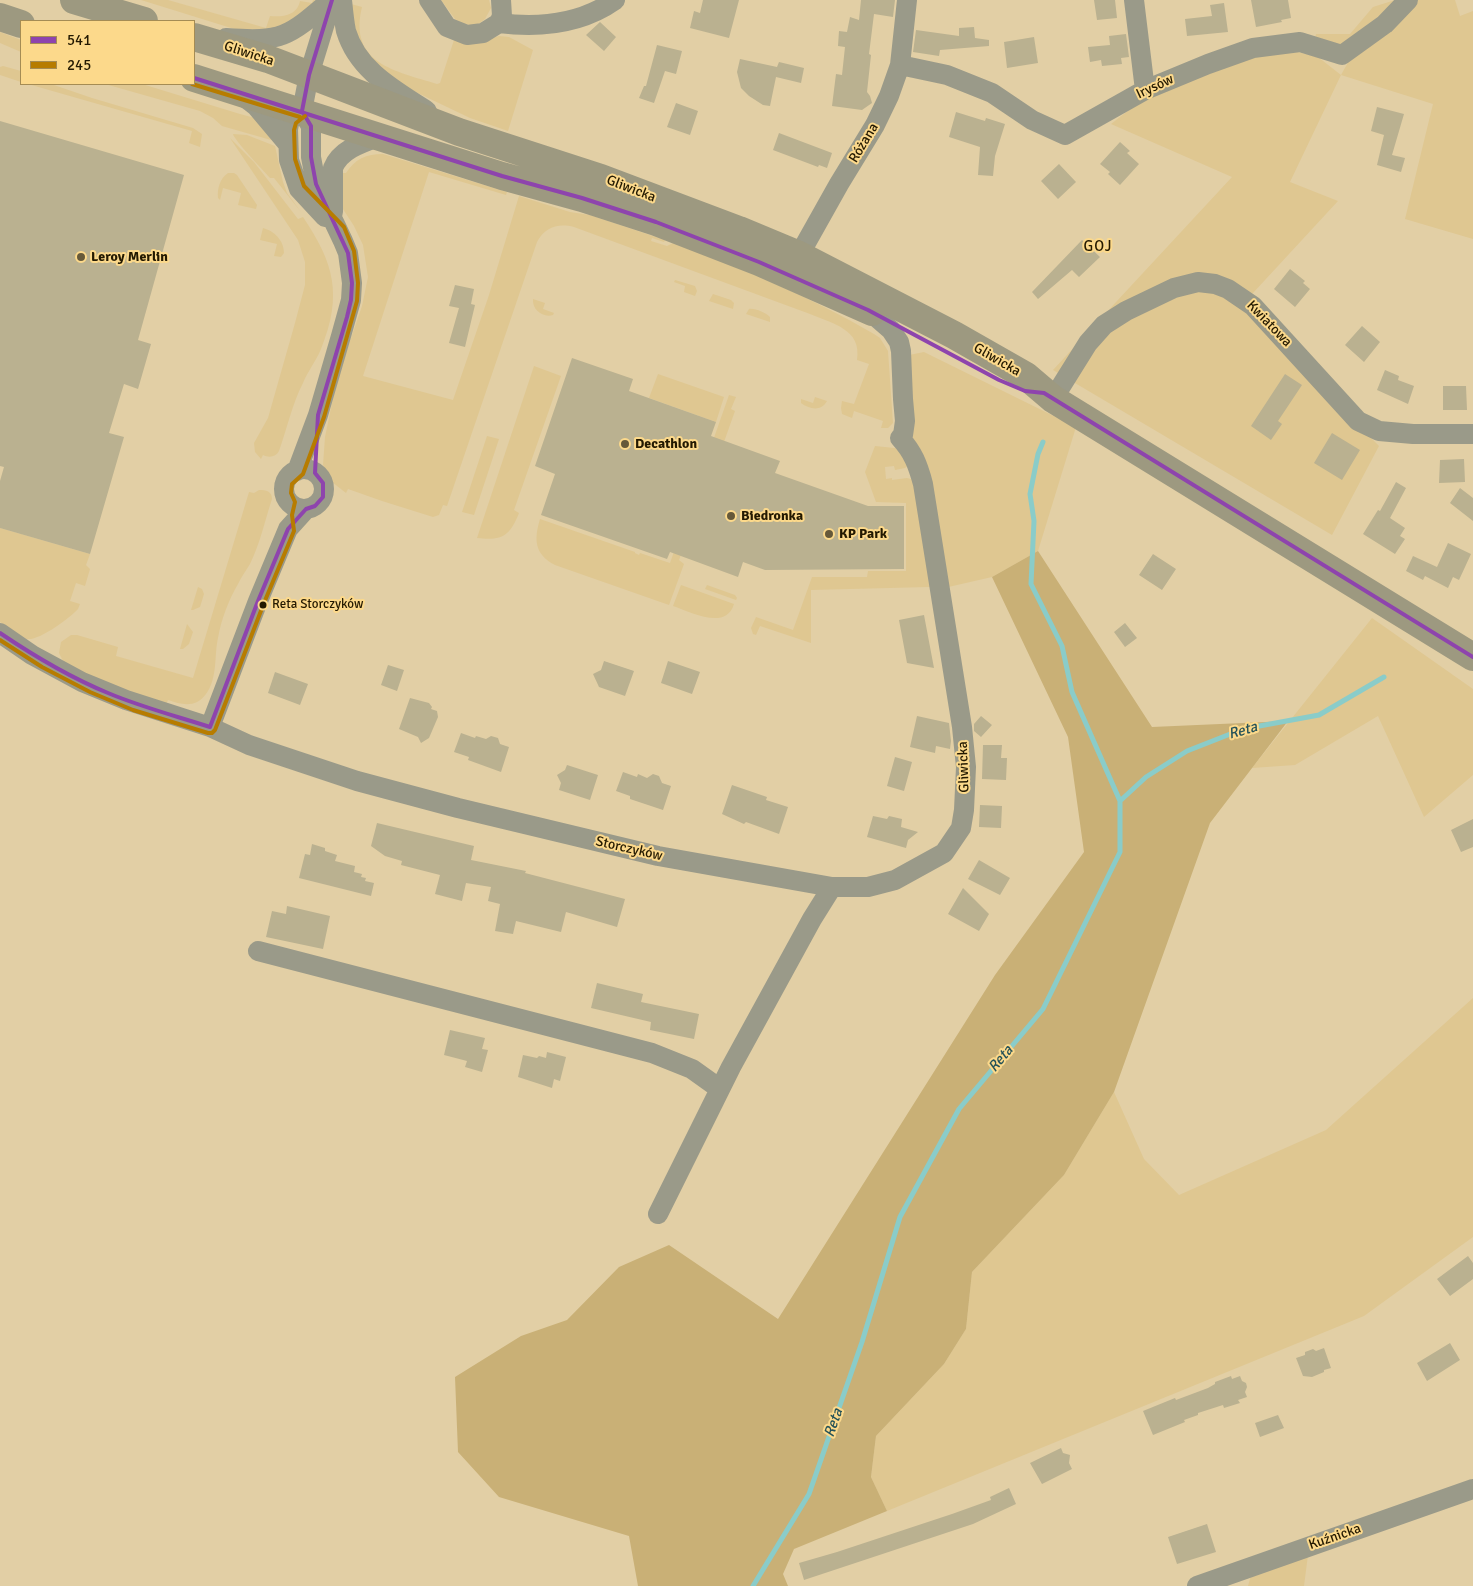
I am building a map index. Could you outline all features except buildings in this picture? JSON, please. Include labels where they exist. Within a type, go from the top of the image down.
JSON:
[{"type":"main road","points":[[74,0],[141,20]]},
{"type":"main road","points":[[0,17],[20,24]]},
{"type":"main road","name":"Gliwicka","points":[[195,36],[268,60],[459,132],[601,178],[739,230],[868,310],[999,380],[1025,391],[1048,396]]},
{"type":"main road","name":"Gliwicka","points":[[195,78],[794,265],[962,340],[1026,376],[1048,396],[1473,657]]},
{"type":"street","points":[[195,36],[261,40],[280,37],[296,29],[331,0]]},
{"type":"street","points":[[306,472],[318,415],[351,300],[348,253],[316,184],[311,157],[311,126],[302,111],[309,75],[331,0]]},
{"type":"street","points":[[342,0],[347,32],[356,53],[367,68],[387,85],[459,132]]},
{"type":"street","points":[[429,0],[447,27],[467,35],[483,33],[499,23],[502,16],[501,0]]},
{"type":"street","points":[[499,23],[522,26],[568,21],[588,14],[615,0]]},
{"type":"street","name":"Różana","points":[[794,265],[838,184],[875,125],[889,96],[900,65],[907,0]]},
{"type":"street","points":[[1134,0],[1145,90]]},
{"type":"street","name":"Irysów","points":[[900,65],[947,75],[992,93],[1032,120],[1065,135],[1145,90],[1252,48],[1300,42],[1342,55],[1385,24],[1408,0]]},
{"type":"street","points":[[239,93],[256,106],[288,144]]},
{"type":"street","points":[[302,111],[290,119],[288,129],[289,160],[299,190],[336,224]]},
{"type":"street","points":[[336,224],[334,164],[354,147],[378,136]]},
{"type":"street","name":"Kwiatowa","points":[[1048,396],[1104,325],[1174,288],[1198,282],[1215,284],[1228,289],[1253,306],[1358,421],[1379,431],[1413,434],[1473,434]]},
{"type":"street","name":"Gliwicka","points":[[832,888],[868,887],[895,880],[944,853],[961,828],[964,810],[966,767],[962,727],[923,484],[917,461],[900,438],[903,434],[905,421],[902,399],[901,351],[899,342],[891,330],[868,310]]},
{"type":"street","points":[[210,728],[258,601],[288,529],[286,515],[298,506],[315,506],[323,497],[323,483],[306,472],[290,476],[286,482],[285,494],[298,506]]},
{"type":"street","name":"Storczyków","points":[[0,633],[32,655],[82,682],[126,700],[210,728],[249,745],[357,781],[449,806],[658,856],[832,888]]},
{"type":"street","points":[[658,1214],[720,1089],[812,919],[832,888]]},
{"type":"street","points":[[258,951],[652,1053],[692,1069],[720,1089]]},
{"type":"street","name":"Kuźnicka","points":[[1197,1586],[1473,1489]]},
{"type":"shaded area","points":[[141,0],[168,0],[266,28],[270,16],[292,13],[296,10],[300,1],[312,3],[315,0],[314,2],[282,29],[244,32]]},
{"type":"shaded area","points":[[441,0],[489,0],[491,8],[485,19],[476,26],[458,23]]},
{"type":"shaded area","points":[[1395,0],[1455,0],[1460,16],[1473,11],[1473,239],[1405,219],[1433,104],[1341,75],[1351,57],[1315,39],[1316,34],[1350,34],[1373,7]]},
{"type":"shaded area","points":[[351,4],[362,7],[360,26],[362,41],[369,53],[379,62],[392,69],[437,84],[440,83],[454,40],[475,43],[499,36],[509,37],[533,50],[508,131],[470,118],[401,85],[377,67],[357,38]]},
{"type":"shaded area","points":[[0,32],[20,40],[20,52],[0,43]]},
{"type":"shaded area","points":[[1282,48],[1318,57],[1341,75],[1290,182],[1338,201],[1241,306],[1379,446],[1332,535],[1053,370],[1232,177],[1111,124],[1139,102],[1204,71]]},
{"type":"shaded area","points":[[3,66],[20,71],[20,82],[0,75],[0,67]]},
{"type":"shaded area","points":[[31,85],[54,85],[193,128],[202,134],[200,147],[189,143],[192,131]]},
{"type":"shaded area","points":[[109,85],[145,85],[255,118],[277,138],[271,140],[222,126],[213,118],[200,111]]},
{"type":"shaded area","points":[[233,134],[247,135],[275,146],[287,193],[301,212],[274,178],[270,178]]},
{"type":"shaded area","points":[[230,138],[254,162],[298,219],[303,217],[322,249],[332,280],[332,312],[321,349],[299,391],[279,451],[276,455],[272,456],[263,455],[261,459],[255,452],[254,443],[268,418],[295,323],[305,285],[305,262],[298,240]]},
{"type":"shaded area","points":[[383,154],[507,192],[506,195],[429,172],[363,376],[453,400],[489,295],[519,196],[570,212],[590,215],[665,240],[664,242],[652,238],[651,241],[667,246],[673,243],[725,263],[776,284],[850,320],[874,334],[880,338],[888,351],[893,423],[888,428],[881,428],[883,421],[854,411],[852,418],[842,414],[842,401],[854,404],[869,364],[857,360],[855,341],[844,329],[810,314],[574,227],[557,226],[544,233],[537,242],[447,506],[443,505],[439,515],[433,517],[348,489],[346,493],[332,482],[323,465],[325,437],[337,379],[362,306],[368,277],[363,245],[341,206],[340,173],[346,173],[353,164],[362,158]]},
{"type":"shaded area","points":[[228,173],[237,175],[257,205],[256,209],[238,205],[241,193],[223,188],[220,200],[218,198],[220,184]]},
{"type":"shaded area","points":[[263,228],[271,231],[280,240],[284,248],[284,253],[281,257],[274,256],[277,244],[260,240]]},
{"type":"shaded area","points":[[675,280],[695,286],[697,291],[695,296],[684,292],[685,286],[674,282]]},
{"type":"shaded area","points":[[713,294],[731,300],[734,303],[733,309],[709,301]]},
{"type":"shaded area","points":[[533,299],[545,303],[543,309],[554,313],[553,315],[542,314],[536,310]]},
{"type":"shaded area","points":[[749,309],[766,314],[770,317],[770,322],[746,314]]},
{"type":"shaded area","points":[[924,352],[1076,427],[1038,551],[992,577],[944,588],[913,442],[909,355]]},
{"type":"shaded area","points":[[534,366],[561,376],[514,510],[519,513],[512,527],[504,535],[493,539],[477,538]]},
{"type":"shaded area","points":[[658,374],[724,397],[716,422],[649,398]]},
{"type":"shaded area","points":[[729,395],[736,397],[731,409],[735,411],[689,540],[686,542],[679,560],[684,564],[669,605],[555,565],[543,556],[537,545],[540,519],[639,555],[640,553],[670,563]]},
{"type":"shaded area","points":[[815,397],[827,401],[822,407],[818,408],[808,407],[801,403],[801,399],[813,403]]},
{"type":"shaded area","points":[[487,436],[499,439],[474,515],[462,512]]},
{"type":"shaded area","points":[[875,446],[904,449],[910,464],[905,468],[895,470],[894,466],[885,467],[886,479],[907,478],[915,480],[936,590],[929,587],[811,590],[811,643],[760,626],[756,635],[753,634],[751,628],[756,617],[793,630],[812,577],[867,577],[868,571],[906,571],[906,503],[876,502],[865,472]]},
{"type":"shaded area","points":[[264,490],[271,494],[272,499],[254,556],[235,590],[221,624],[210,688],[198,702],[188,704],[168,700],[166,705],[108,684],[64,663],[59,653],[61,642],[71,635],[77,635],[118,647],[116,656],[193,678],[249,492],[254,493]]},
{"type":"shaded area","points":[[0,528],[90,554],[86,565],[90,569],[85,586],[76,583],[70,601],[80,604],[78,609],[54,628],[32,639],[20,637],[0,622]]},
{"type":"shaded area","points":[[1038,551],[1152,727],[1288,721],[1210,823],[1114,1092],[1064,1175],[972,1272],[966,1329],[944,1364],[876,1436],[871,1477],[887,1511],[794,1549],[783,1574],[788,1586],[638,1586],[629,1536],[499,1497],[458,1452],[455,1377],[521,1336],[567,1320],[619,1267],[669,1245],[778,1319],[995,975],[1084,852],[1068,737],[992,577]]},
{"type":"shaded area","points":[[681,585],[734,604],[730,612],[724,617],[707,617],[689,612],[673,606]]},
{"type":"shaded area","points":[[707,585],[735,595],[737,598],[736,600],[705,589]]},
{"type":"shaded area","points":[[198,587],[202,589],[204,594],[200,607],[191,610]]},
{"type":"shaded area","points":[[1372,618],[1473,689],[1473,775],[1424,817],[1378,716],[1295,765],[1252,768]]},
{"type":"shaded area","points":[[187,624],[193,632],[189,644],[180,649]]},
{"type":"shaded area","points":[[1473,998],[1473,1237],[1364,1316],[887,1511],[871,1477],[876,1436],[944,1364],[966,1329],[972,1272],[1064,1175],[1114,1092],[1144,1159],[1179,1195],[1326,1130]]},
{"type":"shaded area","points":[[1308,1555],[1304,1586],[1248,1586],[1251,1575]]},
{"type":"waterway","points":[[1043,442],[1038,454],[1030,494],[1034,521],[1031,584],[1062,646],[1072,692],[1120,801]]},
{"type":"waterway","name":"Reta","points":[[753,1586],[809,1494],[862,1342],[900,1217],[959,1109],[1043,1009],[1120,852],[1120,801],[1146,777],[1187,751],[1243,729],[1319,715],[1384,677]]},
{"type":"transit line","name":"541","points":[[0,633],[52,666],[94,687],[133,703],[210,727],[258,601],[288,529],[306,509],[315,506],[323,497],[323,483],[315,473],[318,415],[347,317],[352,283],[348,253],[316,184],[311,157],[311,126],[302,111],[309,75],[332,0]]},
{"type":"transit line","name":"541","points":[[195,78],[502,176],[582,198],[656,222],[759,262],[868,310],[999,380],[1025,391],[1044,393],[1473,657]]},
{"type":"transit line","name":"245","points":[[195,85],[300,117]]},
{"type":"transit line","name":"245","points":[[0,640],[42,667],[90,692],[133,710],[208,733],[212,733],[215,730],[294,531],[292,515],[295,502],[291,493],[292,484],[303,474],[324,417],[357,301],[358,283],[354,251],[344,227],[304,186],[295,159],[294,130],[296,123],[305,116]]},
{"type":"place","name":"Leroy Merlin","points":[[81,257]]},
{"type":"place","name":"Decathlon","points":[[625,444]]},
{"type":"place","name":"Biedronka","points":[[731,516]]},
{"type":"place","name":"KP Park","points":[[829,534]]},
{"type":"place","name":"Reta Storczyków","points":[[263,605]]},
{"type":"district","name":"GOJ","points":[[1098,247]]}]
